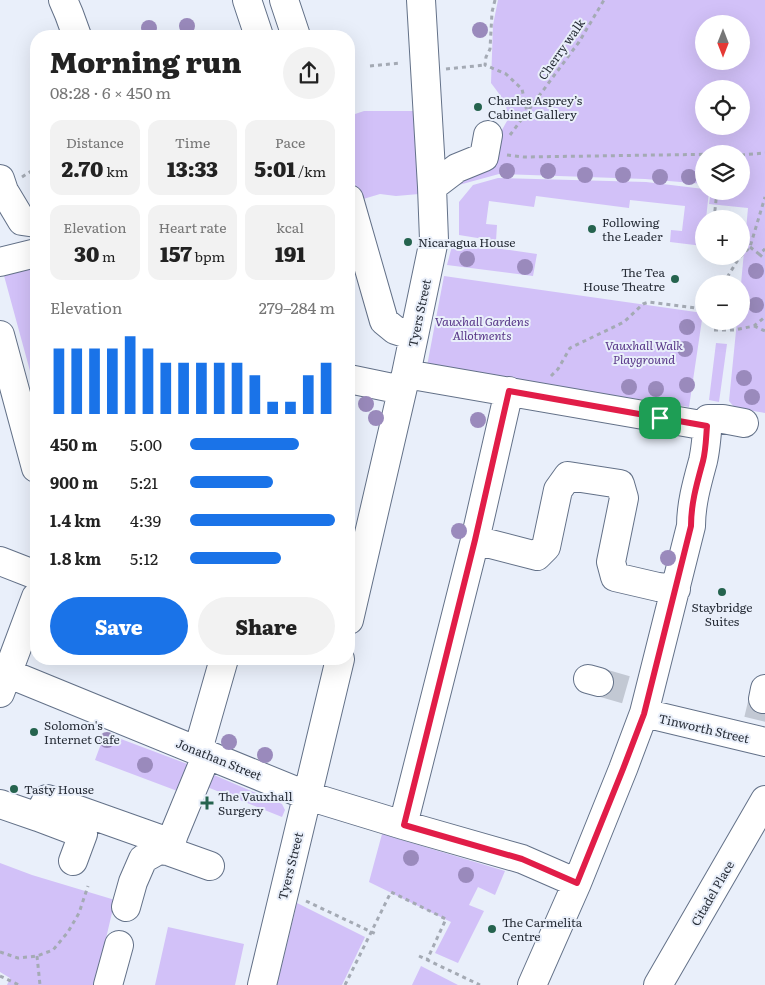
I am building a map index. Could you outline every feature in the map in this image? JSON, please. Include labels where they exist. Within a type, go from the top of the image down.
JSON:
[{"type":"street","points":[[62,0],[75,30]]},
{"type":"street","points":[[246,0],[257,30]]},
{"type":"street","points":[[284,0],[294,30]]},
{"type":"street","name":"Tyers Street","points":[[355,594],[404,382],[434,240],[421,0]]},
{"type":"street","points":[[432,187],[489,149]]},
{"type":"street","points":[[0,179],[4,191],[22,221],[30,222]]},
{"type":"street","points":[[355,220],[384,321],[395,330],[414,336]]},
{"type":"street","points":[[0,262],[30,254]]},
{"type":"street","points":[[0,335],[30,446]]},
{"type":"street","points":[[355,379],[509,391],[708,422],[723,419],[744,423]]},
{"type":"street","points":[[404,825],[475,540],[509,391]]},
{"type":"street","points":[[532,985],[577,883],[623,769],[676,590],[691,526],[691,510],[703,460],[708,422]]},
{"type":"street","points":[[475,540],[537,556],[546,546],[558,490],[568,476],[620,484],[624,498],[611,562],[615,577],[676,590]]},
{"type":"street","points":[[0,561],[30,573]]},
{"type":"street","points":[[4,683],[30,613]]},
{"type":"street","points":[[170,847],[202,752],[223,665]]},
{"type":"street","name":"Tyers Street","points":[[262,985],[339,665]]},
{"type":"street","name":"Jonathan Street","points":[[4,683],[202,752],[308,796],[522,859],[577,883]]},
{"type":"street","name":"Tinworth Street","points":[[642,700],[761,718]]},
{"type":"street","points":[[38,817],[47,799],[170,847],[210,866]]},
{"type":"street","name":"Citadel Place","points":[[658,985],[765,800]]},
{"type":"street","points":[[0,804],[83,834],[73,861]]},
{"type":"street","points":[[126,907],[133,882],[143,859],[159,850],[170,847]]},
{"type":"street","points":[[108,985],[119,944]]},
{"type":"path","points":[[486,65],[486,57],[490,49],[494,0]]},
{"type":"path","name":"Cherry walk","points":[[489,149],[527,112],[578,42],[604,0]]},
{"type":"path","points":[[370,66],[403,63]]},
{"type":"path","points":[[466,67],[486,65],[506,74],[522,89],[527,112]]},
{"type":"path","points":[[489,149],[524,157],[695,154]]},
{"type":"path","points":[[750,154],[765,153]]},
{"type":"path","points":[[765,197],[750,247],[765,259]]},
{"type":"path","points":[[759,254],[765,250]]},
{"type":"path","points":[[549,379],[558,369],[570,348],[624,322],[643,304],[649,302],[695,308]]},
{"type":"path","points":[[750,327],[754,326],[765,317]]},
{"type":"path","points":[[754,326],[765,331]]},
{"type":"path","points":[[0,952],[18,958],[37,956],[53,950],[68,932],[79,913],[88,886]]},
{"type":"path","points":[[284,890],[378,935]]},
{"type":"path","points":[[345,985],[391,892],[446,919],[427,960]]},
{"type":"path","points":[[37,956],[40,985]]},
{"type":"path","points":[[419,956],[480,985]]},
{"type":"path","points":[[0,976],[20,985]]},
{"type":"green space","points":[[498,0],[765,0],[765,413],[735,408],[729,401],[736,330],[750,330],[750,275],[742,275],[743,265],[750,265],[750,210],[748,210],[748,208],[709,204],[710,200],[750,200],[750,145],[695,145],[695,183],[645,179],[499,174],[455,186],[454,153],[494,144],[507,121],[506,103],[491,83],[493,25]]},
{"type":"green space","points":[[364,111],[414,111],[419,194],[396,196],[380,194],[360,200],[355,183],[355,114]]},
{"type":"green space","points":[[498,178],[646,182],[695,188],[695,200],[708,200],[707,210],[695,210],[695,245],[670,242],[671,230],[682,231],[685,206],[630,200],[629,208],[536,196],[534,207],[489,201],[486,224],[497,225],[496,241],[459,235],[459,202],[473,185]]},
{"type":"green space","points":[[453,242],[537,254],[533,276],[447,265]]},
{"type":"green space","points":[[30,264],[30,371],[3,272]]},
{"type":"green space","name":"Vauxhall Walk Playground","points":[[444,276],[695,312],[695,330],[700,330],[689,407],[427,366]]},
{"type":"green space","points":[[716,343],[727,344],[719,402],[709,400]]},
{"type":"green space","points":[[105,733],[190,765],[180,792],[95,760]]},
{"type":"green space","points":[[207,772],[282,804],[285,810],[282,817],[202,785]]},
{"type":"green space","points":[[382,834],[505,871],[495,895],[478,887],[469,905],[484,911],[458,963],[435,953],[451,922],[369,882]]},
{"type":"green space","points":[[0,863],[32,875],[115,900],[95,985],[7,985],[10,978],[0,972]]},
{"type":"green space","points":[[297,903],[365,937],[342,985],[277,985]]},
{"type":"green space","points":[[168,927],[244,944],[235,985],[155,985]]},
{"type":"green space","points":[[421,966],[458,985],[412,985]]},
{"type":"tunnel","points":[[599,682],[634,692]]},
{"type":"tunnel","points":[[758,720],[763,699]]},
{"type":"place","name":"Charles Asprey’s Cabinet Gallery","points":[[478,107]]},
{"type":"place","name":"Following the Leader","points":[[592,229]]},
{"type":"place","name":"Nicaragua House","points":[[408,242]]},
{"type":"place","name":"The Tea House Theatre","points":[[675,279]]},
{"type":"place","name":"Staybridge Suites","points":[[722,592]]},
{"type":"place","name":"Solomon's Internet Cafe","points":[[34,732]]},
{"type":"place","name":"Tasty House","points":[[14,789]]},
{"type":"place","name":"The Vauxhall Surgery","points":[[207,803]]},
{"type":"place","name":"The Carmelita Centre","points":[[492,929]]},
{"type":"route","points":[[509,391],[660,418],[707,426],[703,460],[691,510],[691,526],[644,714],[577,883],[522,859],[404,825],[475,540],[509,391]]},
{"type":"park label","name":"Vauxhall Gardens Allotments","points":[[482,328]]}]
